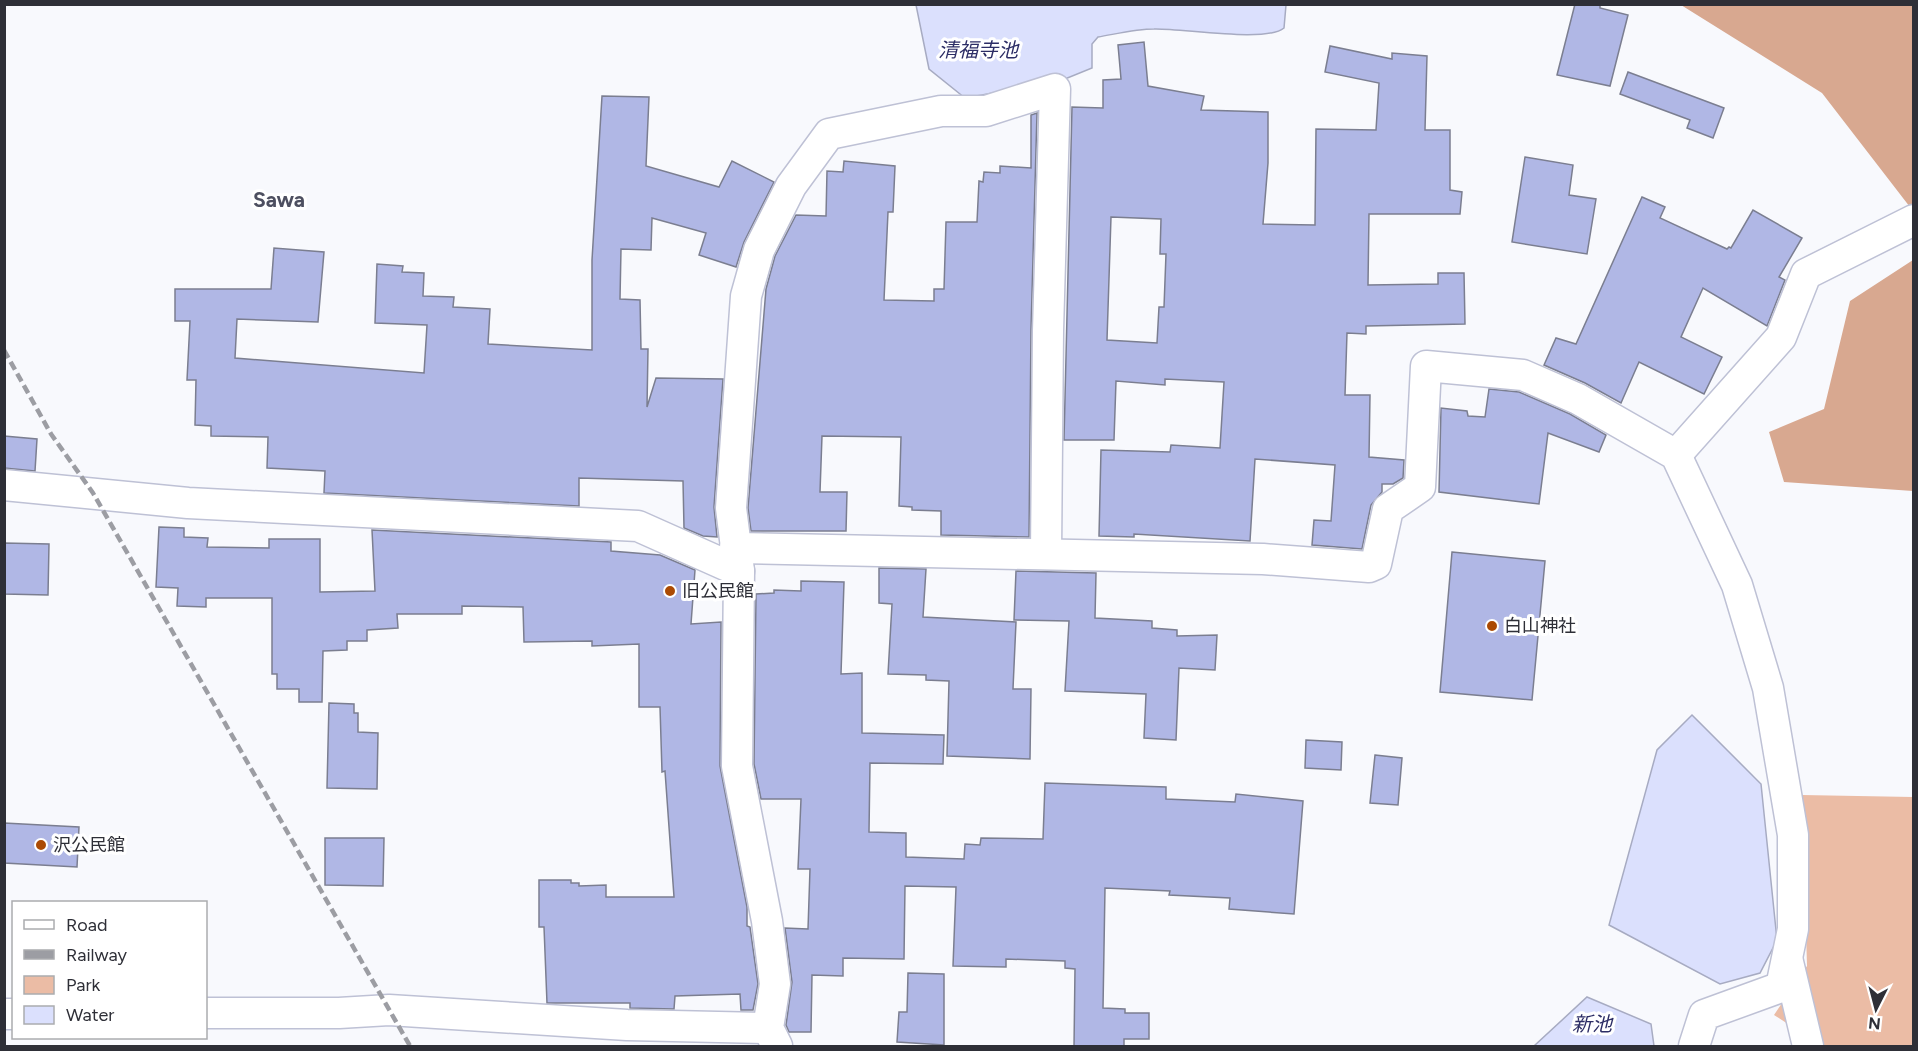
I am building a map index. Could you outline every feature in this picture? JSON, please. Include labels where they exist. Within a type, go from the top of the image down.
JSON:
[{"type":"street","points":[[207,1013],[339,1013],[389,1010],[772,1037],[775,984],[767,921],[737,766],[737,560],[731,508],[746,296],[759,250],[791,186],[829,134],[941,111],[986,111],[1054,89],[1048,331],[1046,554]]},
{"type":"street","points":[[1676,455],[1781,337],[1806,274],[1914,220]]},
{"type":"street","points":[[4,485],[188,504],[638,526],[737,560],[1046,554],[1263,559],[1369,567],[1376,564],[1388,509],[1420,487],[1426,366],[1523,375],[1578,399],[1676,455],[1737,585],[1768,688],[1793,835],[1793,929],[1780,987],[1704,1016],[1694,1047]]},
{"type":"street","points":[[1787,958],[1808,1047]]},
{"type":"green space","points":[[1802,795],[1913,797],[1913,1046],[1793,1046],[1788,1024],[1774,1015],[1807,966]]},
{"type":"shaded area","points":[[1681,5],[1913,5],[1913,211],[1822,93]]},
{"type":"shaded area","points":[[1913,260],[1913,491],[1784,482],[1769,432],[1824,409],[1850,301]]},
{"type":"water","name":"清福寺池","points":[[916,5],[1286,5],[1284,28],[1274,32],[1242,35],[1154,29],[1098,37],[1092,44],[1092,68],[1060,81],[965,98],[929,69]]},
{"type":"water","points":[[1692,715],[1761,784],[1777,940],[1760,973],[1720,984],[1609,925],[1657,750]]},
{"type":"water","name":"新池","points":[[1587,997],[1651,1024],[1654,1046],[1534,1046]]},
{"type":"building","points":[[1575,4],[1600,4],[1600,8],[1628,15],[1610,86],[1557,75]]},
{"type":"building","points":[[1144,42],[1148,86],[1204,96],[1201,110],[1268,112],[1268,163],[1263,224],[1315,225],[1316,129],[1376,130],[1379,83],[1325,72],[1330,46],[1392,59],[1392,53],[1427,56],[1425,130],[1450,130],[1450,190],[1462,192],[1460,214],[1369,214],[1368,285],[1438,284],[1438,273],[1464,273],[1465,324],[1366,326],[1366,334],[1347,333],[1345,395],[1370,395],[1369,457],[1404,460],[1403,478],[1393,484],[1382,484],[1382,492],[1371,505],[1362,549],[1312,545],[1314,520],[1331,521],[1335,465],[1255,459],[1250,541],[1134,534],[1134,537],[1099,536],[1101,450],[1170,452],[1171,445],[1220,448],[1224,382],[1165,379],[1165,385],[1116,381],[1114,440],[1064,440],[1072,107],[1103,108],[1103,80],[1121,79],[1118,45]],"holes":[[[1111,217],[1161,219],[1160,254],[1166,254],[1164,307],[1159,307],[1157,343],[1107,340]]]},
{"type":"building","points":[[1628,72],[1724,108],[1713,138],[1687,128],[1690,120],[1620,94]]},
{"type":"building","points":[[602,96],[649,97],[646,166],[719,187],[732,161],[774,182],[744,242],[736,267],[699,255],[706,233],[652,218],[651,250],[621,249],[620,299],[640,300],[641,349],[648,349],[647,407],[656,378],[723,379],[714,507],[717,537],[703,536],[684,528],[683,481],[579,478],[579,506],[324,493],[325,471],[267,468],[268,437],[211,436],[211,426],[195,425],[196,380],[187,380],[190,321],[175,321],[175,289],[271,289],[274,248],[324,252],[318,322],[237,319],[235,358],[424,373],[427,325],[375,323],[377,264],[403,266],[402,272],[424,273],[423,296],[454,297],[453,307],[490,309],[488,344],[592,350],[592,260]]},
{"type":"building","points":[[1037,113],[1031,330],[1029,537],[941,535],[941,511],[912,510],[912,507],[899,506],[901,437],[822,436],[820,492],[847,492],[846,531],[751,531],[748,508],[766,289],[775,256],[796,215],[826,216],[827,171],[843,172],[844,161],[895,166],[893,212],[888,212],[884,300],[934,301],[934,289],[944,289],[946,222],[977,222],[979,181],[983,182],[984,172],[1000,173],[1000,166],[1031,168],[1031,115]]},
{"type":"building","points":[[1525,157],[1573,165],[1569,195],[1596,199],[1587,254],[1512,242]]},
{"type":"building","points":[[1642,197],[1665,207],[1660,218],[1727,249],[1731,248],[1753,210],[1802,238],[1779,277],[1785,280],[1767,326],[1703,288],[1681,337],[1722,357],[1704,394],[1639,362],[1621,403],[1585,383],[1544,365],[1556,338],[1576,344]]},
{"type":"building","points":[[1489,389],[1519,392],[1570,414],[1606,435],[1599,452],[1548,433],[1539,504],[1439,492],[1441,408],[1467,411],[1468,416],[1485,417]]},
{"type":"building","points":[[4,436],[37,439],[35,471],[4,468]]},
{"type":"building","points":[[159,527],[184,528],[184,537],[208,538],[207,547],[269,548],[269,539],[320,539],[320,592],[375,591],[372,530],[611,542],[611,551],[660,555],[695,570],[691,624],[721,622],[720,766],[747,907],[747,926],[750,927],[758,984],[753,1010],[741,1010],[740,994],[675,996],[674,1009],[630,1008],[630,1003],[547,1003],[544,927],[539,927],[539,880],[571,880],[571,883],[579,883],[579,886],[606,885],[606,897],[674,897],[665,771],[662,772],[660,707],[639,707],[639,644],[592,646],[592,641],[524,642],[523,607],[462,606],[462,614],[397,614],[398,628],[367,630],[367,641],[347,641],[347,650],[323,651],[322,702],[299,702],[299,689],[277,689],[277,674],[272,674],[272,598],[206,598],[206,607],[177,606],[178,588],[156,587]]},
{"type":"building","points":[[4,543],[49,544],[48,595],[4,594]]},
{"type":"building","name":"白山神社","points":[[1452,552],[1545,561],[1532,700],[1440,692]]},
{"type":"building","points":[[879,568],[926,569],[923,617],[1016,622],[1013,689],[1031,689],[1030,759],[947,756],[949,681],[926,680],[926,675],[888,674],[892,604],[879,603]]},
{"type":"building","points":[[1016,571],[1096,573],[1095,618],[1152,621],[1152,628],[1177,630],[1177,636],[1217,635],[1215,670],[1179,668],[1176,740],[1144,738],[1146,694],[1065,691],[1069,621],[1014,620]]},
{"type":"building","points":[[801,581],[844,582],[841,674],[862,673],[862,733],[944,735],[943,764],[870,763],[869,832],[906,833],[906,857],[964,859],[965,844],[980,845],[981,838],[1043,839],[1045,783],[1166,787],[1166,799],[1235,802],[1236,794],[1303,801],[1294,914],[1229,909],[1230,898],[1169,895],[1170,891],[1105,888],[1103,1008],[1125,1009],[1125,1013],[1149,1013],[1149,1039],[1124,1039],[1124,1047],[1074,1047],[1075,969],[1065,968],[1065,961],[1006,959],[1006,967],[953,966],[956,887],[905,886],[904,959],[843,958],[843,976],[812,975],[811,1032],[789,1032],[786,1025],[792,982],[785,928],[808,929],[810,869],[798,869],[801,799],[761,799],[754,764],[756,594],[774,593],[774,590],[801,591]]},
{"type":"building","points":[[329,703],[354,704],[354,713],[358,713],[358,732],[378,733],[377,789],[327,788]]},
{"type":"building","points":[[1306,740],[1342,742],[1341,770],[1305,768]]},
{"type":"building","points":[[1375,755],[1402,758],[1398,805],[1370,803]]},
{"type":"building","name":"沢公民館","points":[[4,823],[79,827],[77,867],[4,863]]},
{"type":"building","points":[[325,838],[384,838],[383,886],[325,885]]},
{"type":"building","points":[[908,973],[944,974],[944,1045],[897,1042],[899,1012],[907,1012]]},
{"type":"railway","points":[[4,350],[51,434],[93,493],[410,1046]]},
{"type":"place","name":"旧公民館","points":[[670,591]]},
{"type":"place","name":"白山神社","points":[[1492,626]]},
{"type":"place","name":"沢公民館","points":[[41,845]]},
{"type":"district","name":"Sawa","points":[[279,199]]}]
